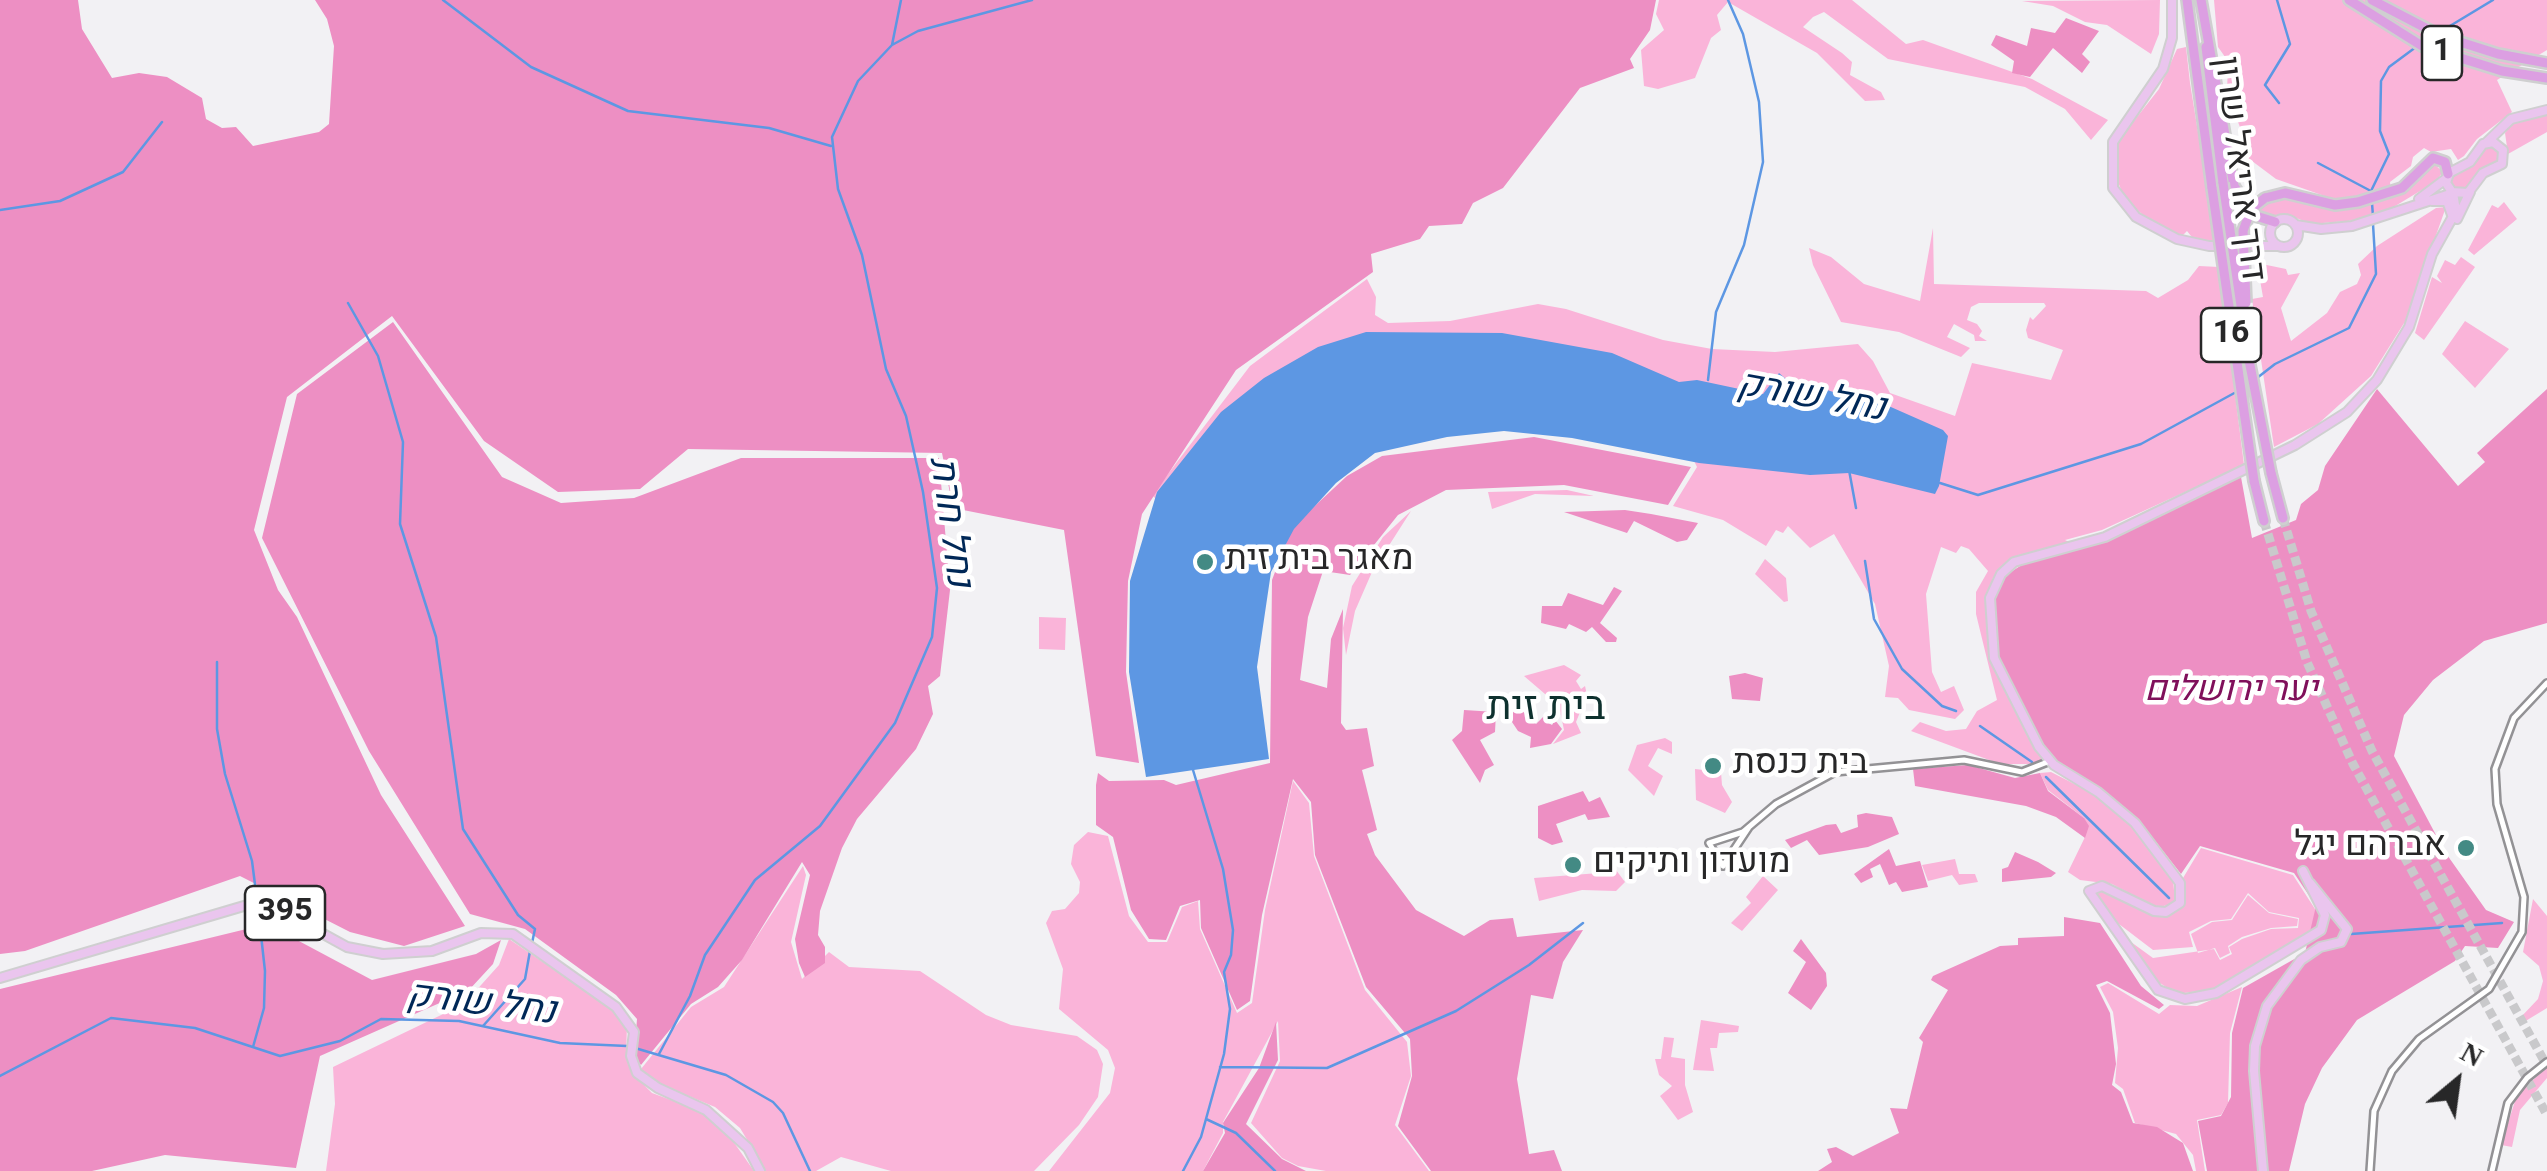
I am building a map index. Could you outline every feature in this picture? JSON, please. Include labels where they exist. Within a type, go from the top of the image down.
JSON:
[{"type":"highway","name":"דרך אריאל שרון","points":[[2187,0],[2254,480],[2264,521]]},
{"type":"highway","name":"דרך אריאל שרון","points":[[2200,0],[2249,360],[2283,518]]},
{"type":"highway","points":[[2200,0],[2234,186],[2253,214],[2272,226]]},
{"type":"highway","name":"1","points":[[2349,0],[2422,46],[2502,71],[2547,78]]},
{"type":"highway","name":"1","points":[[2372,0],[2414,24],[2470,46],[2547,63]]},
{"type":"highway","points":[[2249,360],[2242,231],[2251,209],[2265,198],[2284,193],[2335,204],[2384,196],[2406,186],[2433,158],[2445,162],[2447,176]]},
{"type":"main road","points":[[2172,0],[2172,38],[2160,75],[2115,137],[2110,167],[2116,194],[2136,217],[2169,236],[2203,246],[2288,247],[2320,230],[2364,224],[2453,193],[2470,192]]},
{"type":"main road","points":[[2395,213],[2468,164],[2507,121],[2547,110]]},
{"type":"main road","points":[[2424,280],[2470,192],[2484,174],[2502,164],[2502,133],[2507,121]]},
{"type":"main road","points":[[2487,142],[2504,150]]},
{"type":"main road","points":[[2446,228],[2456,211],[2447,176]]},
{"type":"main road","points":[[2263,1171],[2254,1071],[2255,1046],[2267,1006],[2302,960],[2320,947],[2341,942],[2348,929],[2302,871],[2324,915],[2324,928],[2216,993],[2186,999],[2164,994],[2138,966],[2089,890],[2100,885],[2154,911],[2166,912],[2180,903],[2180,883],[2158,848],[2126,815],[2050,761],[2020,713],[1993,654],[1988,608],[2000,574],[2023,557],[2105,537],[2336,422],[2368,392],[2399,346],[2452,214],[2450,205],[2442,199],[2426,202]]},
{"type":"main road","points":[[2239,246],[2287,219],[2320,230]]},
{"type":"main road","points":[[2296,225],[2297,239]]},
{"type":"main road","points":[[2272,226],[2277,246]]},
{"type":"main road","name":"395","points":[[0,978],[213,913],[266,904],[347,947],[383,954],[432,951],[481,933],[513,934],[616,1006],[631,1022],[635,1041],[631,1056],[645,1081],[716,1118],[748,1148],[760,1171]]},
{"type":"street","points":[[2370,1171],[2374,1111],[2392,1070],[2419,1039],[2489,990],[2522,932],[2524,897],[2497,804],[2495,770],[2514,718],[2547,683]]},
{"type":"street","points":[[1749,828],[1709,842],[1723,866],[1749,828],[1776,804],[1838,771],[1970,760],[2022,772],[2050,761]]},
{"type":"street","points":[[2492,1171],[2508,1104],[2527,1078],[2547,1062]]},
{"type":"shaded area","points":[[1659,0],[1852,0],[1906,44],[1923,40],[2032,79],[2108,120],[2091,140],[2065,109],[2025,87],[1888,59],[1824,12],[1813,17],[1803,27],[1842,53],[1852,62],[1850,75],[1881,92],[1885,100],[1865,101],[1817,53],[1728,2],[1717,15],[1721,30],[1711,38],[1695,78],[1658,89],[1644,86],[1641,50],[1664,30],[1656,14]]},
{"type":"shaded area","points":[[2160,0],[2159,34],[2151,54],[2107,25],[2085,22],[2053,6],[2022,1]]},
{"type":"shaded area","points":[[2214,0],[2547,0],[2547,50],[2497,80],[2512,112],[2477,139],[2464,156],[2458,160],[2451,149],[2431,152],[2424,148],[2413,157],[2411,166],[2390,182],[2391,191],[2336,200],[2276,179],[2244,155],[2241,148],[2246,143],[2227,93],[2228,61],[2218,47]]},
{"type":"shaded area","points":[[2186,47],[2216,243],[2195,241],[2187,231],[2181,237],[2153,224],[2125,199],[2115,175],[2119,140],[2159,89],[2177,49]]},
{"type":"shaded area","points":[[2547,114],[2547,132],[2508,154],[2505,133],[2511,124]]},
{"type":"shaded area","points":[[2490,144],[2501,149],[2500,161],[2478,174],[2462,193],[2451,187],[2452,175],[2473,164]]},
{"type":"shaded area","points":[[2433,163],[2443,172],[2435,182],[2387,211],[2359,220],[2311,224],[2289,215],[2273,218],[2256,210],[2281,197],[2338,209],[2377,202],[2406,191]]},
{"type":"shaded area","points":[[2504,202],[2517,219],[2474,255],[2468,250],[2492,205],[2498,208]]},
{"type":"shaded area","points":[[2446,207],[2406,320],[2371,376],[2318,424],[2274,447],[2252,299],[2263,297],[2257,263],[2286,269],[2288,275],[2300,273],[2281,308],[2291,341],[2327,313],[2340,292],[2357,284],[2361,275],[2358,264],[2377,246],[2436,208]]},
{"type":"shaded area","points":[[1933,228],[1934,284],[2146,291],[2158,298],[2188,280],[2199,266],[2219,267],[2244,465],[2102,530],[2065,540],[2073,544],[2019,556],[1993,578],[1986,611],[1990,656],[2045,759],[2039,764],[2000,764],[1911,731],[1920,722],[1946,731],[1966,729],[1977,711],[1997,700],[1976,614],[1976,592],[1988,571],[1969,549],[1961,546],[1956,553],[1941,547],[1926,594],[1932,672],[1941,692],[1954,686],[1964,710],[1955,719],[1909,710],[1898,698],[1885,697],[1889,666],[1875,604],[1834,534],[1810,548],[1788,526],[1783,533],[1776,530],[1766,546],[1723,520],[1673,506],[1697,467],[1669,410],[1443,355],[1160,503],[1152,495],[1250,366],[1367,279],[1376,297],[1375,315],[1388,323],[1450,321],[1538,304],[1663,340],[1712,349],[1775,352],[1858,344],[1873,361],[1890,393],[1955,416],[1972,363],[2051,380],[2063,350],[2028,338],[2026,330],[2030,317],[2033,320],[2046,306],[2044,303],[1979,303],[1971,307],[1967,320],[1977,324],[1982,331],[1979,336],[1987,341],[1975,341],[1974,335],[1954,324],[1947,337],[1970,348],[1961,357],[1899,332],[1841,322],[1813,265],[1809,248],[1831,257],[1864,284],[1920,301]]},
{"type":"shaded area","points":[[2461,257],[2475,267],[2424,340],[2415,333],[2432,277],[2442,283],[2437,276],[2445,260],[2455,265]]},
{"type":"shaded area","points":[[2465,321],[2509,349],[2475,388],[2442,354]]},
{"type":"shaded area","points":[[1567,490],[1594,496],[1535,494],[1492,509],[1488,492]]},
{"type":"shaded area","points":[[1411,511],[1372,572],[1355,611],[1346,655],[1343,628],[1352,586],[1383,537]]},
{"type":"shaded area","points":[[1765,559],[1786,578],[1788,601],[1784,602],[1755,574]]},
{"type":"shaded area","points":[[1039,617],[1066,618],[1065,650],[1039,649]]},
{"type":"shaded area","points":[[1564,665],[1581,675],[1576,681],[1581,689],[1585,686],[1587,695],[1576,722],[1581,733],[1553,744],[1564,730],[1559,706],[1524,676]]},
{"type":"shaded area","points":[[1665,738],[1672,742],[1672,754],[1658,748],[1648,766],[1663,776],[1654,796],[1628,770],[1637,745]]},
{"type":"shaded area","points":[[1695,769],[1721,772],[1722,785],[1732,802],[1725,813],[1696,800]]},
{"type":"shaded area","points":[[2051,772],[2092,793],[2138,832],[2173,878],[2175,903],[2156,908],[2112,884],[2080,880],[2068,872],[2085,837],[2084,818],[2048,790],[2040,773]]},
{"type":"shaded area","points":[[1293,781],[1309,803],[1314,856],[1365,990],[1407,1042],[1411,1076],[1395,1125],[1429,1171],[1326,1171],[1298,1166],[1282,1158],[1251,1123],[1280,1061],[1278,1021],[1223,1122],[1223,1133],[1203,1171],[1049,1171],[1110,1093],[1115,1068],[1108,1050],[1059,1009],[1063,969],[1046,923],[1052,911],[1065,909],[1079,893],[1080,882],[1071,864],[1074,845],[1088,832],[1108,836],[1129,916],[1148,942],[1167,942],[1182,907],[1198,901],[1200,929],[1237,1013],[1252,1003],[1265,910]]},
{"type":"shaded area","points":[[2201,848],[2293,875],[2326,926],[2220,988],[2177,994],[2149,976],[2120,934],[2153,958],[2214,949],[2220,960],[2232,954],[2229,947],[2242,939],[2271,929],[2298,928],[2299,918],[2269,912],[2248,893],[2231,919],[2211,921],[2189,932],[2193,947],[2153,950],[2115,921],[2093,895],[2099,888],[2155,914],[2173,913],[2181,906],[2183,878]]},
{"type":"shaded area","points":[[1955,859],[1959,874],[1975,874],[1978,882],[1959,885],[1952,875],[1928,881],[1922,865]]},
{"type":"shaded area","points":[[803,866],[806,875],[791,942],[802,979],[829,952],[849,967],[920,971],[986,1015],[1011,1025],[1077,1036],[1097,1050],[1103,1064],[1098,1097],[1079,1125],[1034,1171],[891,1171],[841,1157],[816,1171],[766,1171],[740,1128],[715,1107],[657,1083],[641,1069],[691,1007],[724,987]]},
{"type":"shaded area","points":[[1613,866],[1625,882],[1616,891],[1582,890],[1539,901],[1534,878],[1599,873]]},
{"type":"shaded area","points":[[1763,876],[1778,890],[1742,931],[1731,923],[1751,903],[1746,897]]},
{"type":"shaded area","points":[[2248,895],[2269,913],[2298,919],[2297,926],[2271,928],[2242,937],[2228,946],[2230,953],[2220,958],[2215,948],[2198,953],[2191,934],[2212,922],[2232,920]]},
{"type":"shaded area","points":[[2533,899],[2547,916],[2547,1008],[2524,1022],[2521,1017],[2538,999],[2543,981],[2539,966],[2523,952]]},
{"type":"shaded area","points":[[509,939],[613,1010],[627,1024],[626,1058],[635,1076],[652,1093],[701,1111],[728,1134],[754,1171],[326,1171],[335,1104],[333,1067],[464,1004],[499,965]]},
{"type":"shaded area","points":[[2108,983],[2159,1014],[2170,1005],[2197,1006],[2242,987],[2230,1033],[2228,1103],[2221,1115],[2197,1120],[2205,1171],[2196,1171],[2193,1155],[2176,1134],[2135,1123],[2123,1089],[2115,1083],[2118,1048],[2113,1012],[2100,987]]},
{"type":"shaded area","points":[[1701,1020],[1739,1026],[1738,1032],[1719,1033],[1717,1048],[1710,1048],[1714,1071],[1693,1070]]},
{"type":"shaded area","points":[[1664,1037],[1674,1038],[1671,1057],[1685,1059],[1685,1085],[1693,1112],[1678,1120],[1660,1096],[1672,1086],[1659,1075],[1655,1059],[1661,1059]]},
{"type":"shaded area","points":[[2547,1067],[2547,1078],[2520,1110],[2512,1147],[2501,1145],[2517,1095]]},
{"type":"green space","points":[[0,0],[78,0],[82,29],[112,78],[139,73],[167,77],[202,98],[206,119],[222,128],[236,127],[253,146],[319,132],[329,124],[334,46],[327,19],[315,0],[1656,0],[1650,30],[1630,59],[1634,68],[1580,88],[1503,188],[1473,203],[1462,224],[1429,226],[1420,239],[1371,254],[1373,272],[1236,370],[1142,514],[1128,581],[1126,672],[1139,763],[1096,756],[1064,530],[953,508],[942,453],[688,449],[640,489],[558,492],[484,441],[392,316],[287,397],[254,530],[278,590],[297,617],[381,795],[465,926],[404,946],[350,932],[240,876],[25,951],[0,954]]},
{"type":"green space","points":[[2066,18],[2099,31],[2082,54],[2090,62],[2082,73],[2053,48],[2030,77],[2012,73],[2014,61],[1991,45],[1996,35],[2027,46],[2031,28],[2055,33]]},
{"type":"green space","points":[[393,322],[502,477],[561,503],[634,498],[741,458],[939,458],[950,590],[940,676],[928,686],[933,714],[916,749],[857,819],[842,848],[820,911],[818,935],[825,947],[825,963],[805,977],[799,963],[795,939],[810,875],[802,862],[742,960],[718,987],[691,1004],[641,1065],[634,1056],[637,1019],[616,995],[525,929],[470,914],[369,751],[262,538],[297,394]]},
{"type":"green space","name":"יער ירושלים","points":[[2377,389],[2458,486],[2485,462],[2477,453],[2547,389],[2547,623],[2484,641],[2433,680],[2404,715],[2394,756],[2445,852],[2486,910],[2514,922],[2498,948],[2465,946],[2455,961],[2357,1020],[2322,1068],[2305,1104],[2289,1171],[2207,1171],[2198,1121],[2221,1116],[2231,1097],[2232,1033],[2243,988],[2305,953],[2316,906],[2294,873],[2200,846],[2181,874],[2142,824],[2096,786],[2057,764],[2033,732],[2006,679],[1994,649],[1991,606],[2003,577],[2028,561],[2095,545],[2241,477],[2252,538],[2296,520],[2301,504],[2318,490],[2325,466]]},
{"type":"green space","points":[[1534,437],[1691,467],[1668,505],[1564,485],[1446,490],[1398,515],[1350,575],[1323,571],[1308,617],[1300,680],[1327,688],[1331,639],[1343,609],[1341,723],[1346,730],[1367,728],[1374,766],[1362,770],[1377,830],[1367,834],[1375,855],[1416,910],[1464,936],[1490,920],[1513,918],[1517,937],[1583,930],[1563,962],[1553,999],[1531,995],[1517,1079],[1529,1154],[1554,1150],[1562,1171],[1431,1171],[1398,1126],[1412,1076],[1410,1039],[1366,987],[1315,855],[1311,802],[1293,779],[1262,915],[1250,1001],[1237,1010],[1201,928],[1200,900],[1180,906],[1166,940],[1149,939],[1131,910],[1113,837],[1096,825],[1096,785],[1098,773],[1109,781],[1164,780],[1176,785],[1270,763],[1272,580],[1292,527],[1347,476],[1382,456]]},
{"type":"green space","points":[[1625,510],[1698,523],[1687,540],[1677,542],[1634,521],[1627,533],[1564,512]]},
{"type":"green space","points":[[1614,587],[1622,591],[1600,623],[1617,638],[1616,642],[1606,642],[1592,627],[1586,632],[1569,624],[1566,629],[1541,623],[1542,606],[1562,606],[1568,593],[1603,605]]},
{"type":"green space","points":[[1745,673],[1763,678],[1760,701],[1732,699],[1729,676]]},
{"type":"green space","points":[[1513,702],[1536,724],[1551,709],[1545,721],[1552,725],[1555,720],[1562,729],[1551,744],[1530,748],[1531,737],[1518,731],[1508,716]]},
{"type":"green space","points":[[1464,710],[1496,712],[1495,732],[1480,740],[1494,765],[1485,770],[1480,783],[1452,740],[1462,731]]},
{"type":"green space","points":[[1968,765],[2015,778],[2040,773],[2048,791],[2084,818],[2089,826],[2085,838],[2056,817],[2026,806],[1915,786],[1913,769]]},
{"type":"green space","points":[[1583,791],[1589,802],[1600,797],[1610,817],[1588,820],[1585,814],[1556,824],[1563,842],[1552,845],[1538,838],[1538,806]]},
{"type":"green space","points":[[1857,815],[1892,817],[1899,834],[1868,847],[1819,855],[1807,840],[1791,848],[1785,840],[1826,825],[1836,824],[1841,833],[1858,827]]},
{"type":"green space","points":[[1889,849],[1896,866],[1920,861],[1928,887],[1902,892],[1896,882],[1889,885],[1880,864],[1870,869],[1873,877],[1861,883],[1854,874]]},
{"type":"green space","points":[[2015,852],[2056,873],[2051,877],[2002,882],[2002,869],[2008,867]]},
{"type":"green space","points":[[2064,917],[2100,923],[2141,986],[2164,1005],[2159,1009],[2107,981],[2096,985],[2110,1013],[2116,1064],[2112,1085],[2121,1092],[2133,1123],[2157,1127],[2183,1143],[2193,1171],[1818,1171],[1832,1162],[1827,1149],[1836,1147],[1853,1156],[1899,1133],[1890,1108],[1907,1109],[1923,1042],[1919,1038],[1948,990],[1931,980],[1933,976],[2000,946],[2018,945],[2018,938],[2064,936]]},
{"type":"green space","points":[[267,924],[372,980],[476,954],[501,940],[493,964],[469,990],[320,1056],[296,1168],[165,1155],[92,1171],[0,1171],[0,989]]},
{"type":"green space","points":[[1801,939],[1826,973],[1827,986],[1811,1010],[1788,993],[1806,962],[1793,951]]},
{"type":"green space","points":[[1276,1022],[1278,1060],[1246,1124],[1282,1159],[1306,1171],[1203,1171],[1225,1133],[1223,1123],[1259,1068]]},
{"type":"water","name":"מאגר בית זית","points":[[1366,332],[1502,333],[1612,353],[1679,382],[1697,380],[1763,394],[1779,373],[1793,385],[1793,393],[1824,389],[1858,400],[1875,400],[1943,430],[1948,436],[1939,486],[1935,494],[1849,473],[1810,475],[1699,463],[1572,438],[1504,431],[1447,437],[1375,453],[1336,483],[1294,529],[1271,572],[1257,667],[1269,759],[1146,777],[1129,672],[1130,581],[1157,492],[1221,412],[1264,378],[1318,347]]},
{"type":"waterway","points":[[443,0],[531,67],[628,111],[769,128],[831,146]]},
{"type":"waterway","name":"נחל חרת","points":[[659,1054],[690,996],[705,955],[755,880],[820,826],[895,723],[932,637],[937,588],[923,492],[906,416],[886,369],[862,255],[838,189],[832,137],[858,81],[892,45],[901,0]]},
{"type":"waterway","points":[[892,45],[918,31],[1032,0]]},
{"type":"waterway","points":[[1708,380],[1716,312],[1744,245],[1763,162],[1759,102],[1743,34],[1728,0]]},
{"type":"waterway","points":[[2277,0],[2290,44],[2265,85],[2279,103]]},
{"type":"waterway","name":"נחל שורק","points":[[2440,32],[2493,0]]},
{"type":"waterway","name":"נחל שורק","points":[[2373,216],[2371,191],[2389,154],[2380,131],[2381,81],[2389,67],[2416,47]]},
{"type":"waterway","points":[[0,210],[60,201],[123,172],[162,122]]},
{"type":"waterway","points":[[2318,163],[2369,190]]},
{"type":"waterway","name":"נחל שורק","points":[[2257,378],[2275,364],[2349,328],[2376,274],[2373,224]]},
{"type":"waterway","points":[[348,303],[378,356],[403,442],[400,524],[436,637],[463,829],[518,915],[535,929],[532,943]]},
{"type":"waterway","name":"נחל שורק","points":[[1940,483],[1978,495],[2141,444],[2238,391]]},
{"type":"waterway","points":[[1849,470],[1856,508]]},
{"type":"waterway","points":[[1865,561],[1874,619],[1902,669],[1942,706],[1956,711]]},
{"type":"waterway","points":[[217,662],[217,729],[225,774],[252,861],[257,900]]},
{"type":"waterway","points":[[1980,726],[2032,762]]},
{"type":"waterway","name":"נחל שורק","points":[[1183,1171],[1201,1137],[1224,1054],[1230,1009],[1224,972],[1231,955],[1233,930],[1223,869],[1193,770]]},
{"type":"waterway","points":[[2046,777],[2169,898]]},
{"type":"waterway","points":[[253,1047],[264,1008],[265,971],[258,908]]},
{"type":"waterway","points":[[1220,1067],[1327,1068],[1456,1011],[1529,965],[1583,923]]},
{"type":"waterway","points":[[2351,934],[2502,923]]},
{"type":"waterway","points":[[483,1026],[525,979],[530,951]]},
{"type":"waterway","name":"נחל שורק","points":[[0,1076],[111,1018],[195,1028],[280,1056],[340,1041],[381,1019],[459,1021],[560,1043],[627,1046]]},
{"type":"waterway","name":"נחל שורק","points":[[635,1048],[726,1075],[773,1102],[783,1113],[810,1171]]},
{"type":"waterway","points":[[1206,1119],[1236,1133],[1275,1171]]},
{"type":"tunnel","points":[[2283,518],[2311,611],[2372,751],[2547,1066]]},
{"type":"tunnel","points":[[2264,521],[2307,662],[2353,764],[2547,1115]]},
{"type":"place","name":"מאגר בית זית","points":[[1205,562]]},
{"type":"place","name":"בית כנסת","points":[[1713,766]]},
{"type":"place","name":"אברהם יגל","points":[[2466,848]]},
{"type":"place","name":"מועדון ותיקים","points":[[1573,865]]},
{"type":"district","name":"בית זית","points":[[1546,710]]}]
